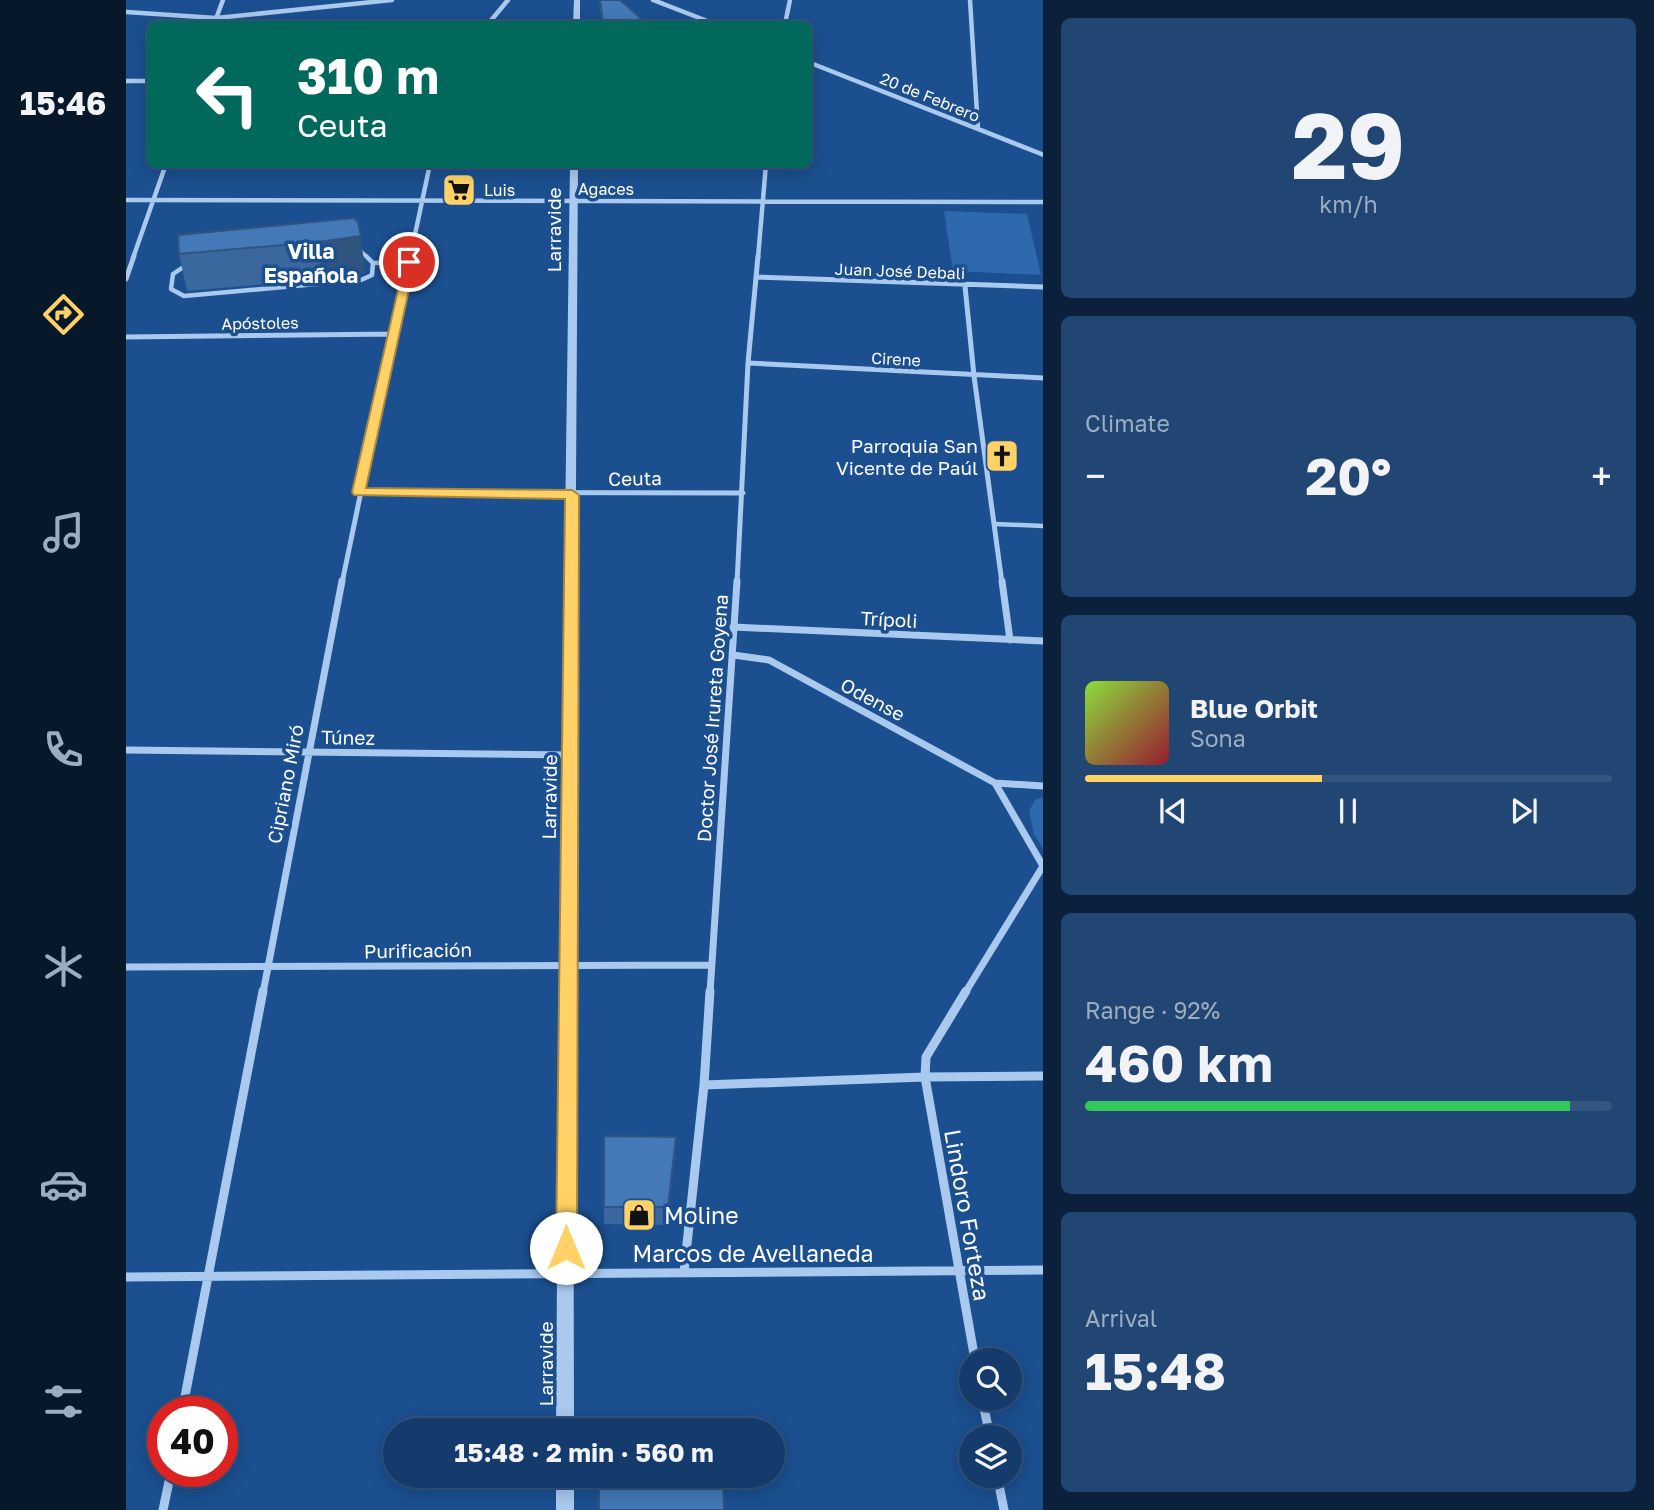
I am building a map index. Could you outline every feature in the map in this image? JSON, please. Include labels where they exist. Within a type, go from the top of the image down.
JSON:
[{"type":"street","points":[[215,21],[223,0]]},
{"type":"street","points":[[314,9],[316,0]]},
{"type":"street","points":[[126,12],[216,18],[392,0]]},
{"type":"street","points":[[490,21],[508,0]]},
{"type":"street","points":[[577,21],[578,0]]},
{"type":"street","points":[[653,0],[707,21]]},
{"type":"street","points":[[786,21],[790,0]]},
{"type":"street","points":[[970,0],[978,129]]},
{"type":"street","name":"20 de Febrero","points":[[812,64],[1043,155]]},
{"type":"street","points":[[126,81],[147,81]]},
{"type":"street","points":[[126,279],[165,168]]},
{"type":"street","name":"Cipriano Miró","points":[[185,1396],[359,492],[429,168]]},
{"type":"street","name":"Larravide","points":[[565,1418],[566,964],[574,168]]},
{"type":"street","name":"Doctor José Irureta Goyena","points":[[684,1272],[704,1085],[743,493],[748,363],[766,168]]},
{"type":"street","name":"Agaces","points":[[126,200],[1043,202]]},
{"type":"street","name":"Juan José Debali","points":[[756,277],[965,286],[1043,286]]},
{"type":"street","points":[[965,286],[974,376],[1010,640]]},
{"type":"street","name":"Apóstoles","points":[[126,337],[394,334]]},
{"type":"street","name":"Cirene","points":[[748,363],[1043,378]]},
{"type":"street","name":"Ceuta","points":[[359,492],[572,495],[743,493]]},
{"type":"street","name":"Trípoli","points":[[733,627],[1043,641]]},
{"type":"street","name":"Odense","points":[[733,655],[769,660],[995,783],[1043,786]]},
{"type":"street","name":"Túnez","points":[[126,750],[570,755]]},
{"type":"street","points":[[925,1077],[926,1057],[1043,866],[995,783]]},
{"type":"street","name":"Purificación","points":[[126,968],[711,965]]},
{"type":"street","points":[[704,1085],[925,1077],[1043,1076]]},
{"type":"street","name":"Lindoro Forteza","points":[[925,1077],[973,1348]]},
{"type":"street","name":"Marcos de Avellaneda","points":[[126,1277],[1043,1270]]},
{"type":"street","points":[[163,1510],[168,1487]]},
{"type":"street","points":[[565,1488],[565,1510]]},
{"type":"street","points":[[1000,1488],[1004,1510]]},
{"type":"lane","points":[[373,263],[372,275],[361,280],[184,296],[171,289],[173,274],[181,268],[360,250],[373,263],[409,262]]},
{"type":"lane","points":[[995,524],[1043,526]]},
{"type":"shaded area","points":[[944,211],[1027,214],[1041,275],[953,271]]},
{"type":"shaded area","points":[[1043,796],[1043,849],[1034,834],[1029,811],[1035,800]]},
{"type":"building","points":[[600,0],[620,0],[644,21],[603,21]]},
{"type":"building","points":[[354,218],[358,222],[361,236],[179,254],[178,235]]},
{"type":"building","points":[[604,1136],[676,1137],[668,1207],[604,1207]]},
{"type":"building","points":[[599,1488],[723,1488],[724,1510],[599,1510]]},
{"type":"place","name":"Luis","points":[[459,190]]},
{"type":"place","name":"Parroquia San Vicente de Paúl","points":[[1002,456]]},
{"type":"place","name":"Moline","points":[[639,1215]]},
{"type":"district","name":"Villa Española","points":[[311,263]]},
{"type":"route","points":[[409,262],[359,492],[572,495],[566,964],[566,1248]]}]
